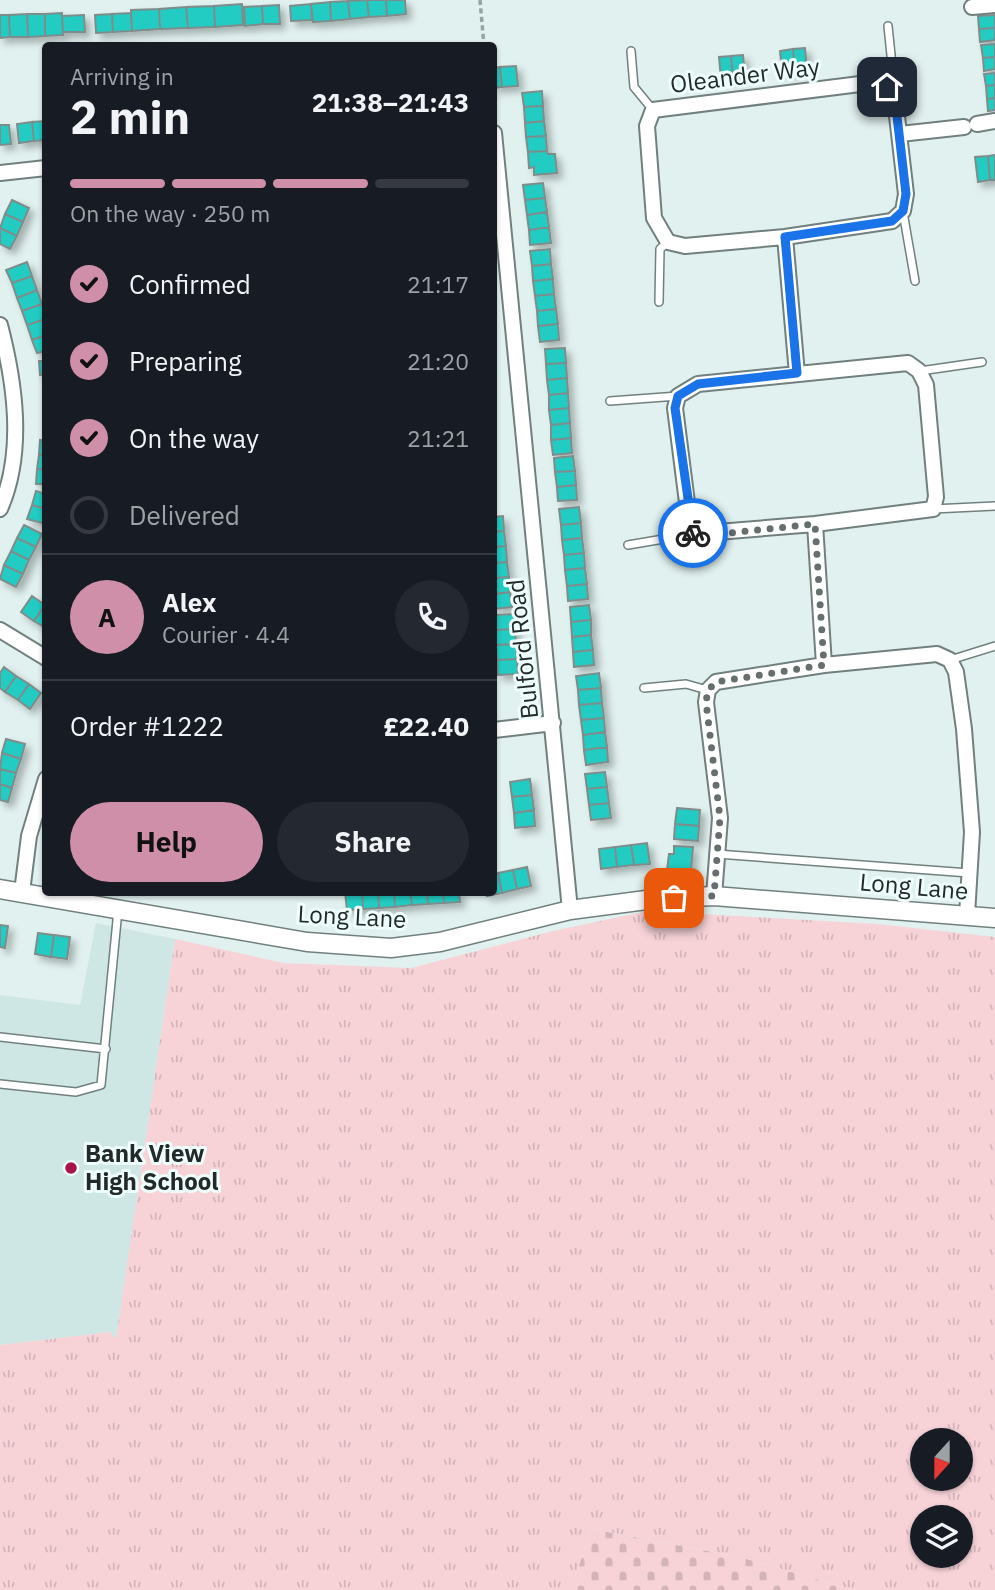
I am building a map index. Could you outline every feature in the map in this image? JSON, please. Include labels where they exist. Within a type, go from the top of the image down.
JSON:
[{"type":"street","points":[[972,7],[995,5]]},
{"type":"street","name":"Oleander Way","points":[[668,242],[654,218],[647,125],[653,110],[868,83],[887,87]]},
{"type":"street","points":[[668,242],[685,246],[785,237],[892,221],[903,211],[906,194],[895,99],[887,87]]},
{"type":"street","points":[[900,134],[995,121]]},
{"type":"street","name":"Bulford Road","points":[[497,163],[570,911]]},
{"type":"street","points":[[0,173],[42,169]]},
{"type":"street","points":[[785,237],[797,373]]},
{"type":"street","points":[[0,325],[12,373],[14,445],[0,509]]},
{"type":"street","points":[[908,363],[919,371],[926,385],[936,498],[933,509],[815,524],[693,534],[675,408],[678,396],[698,384],[797,373],[908,363]]},
{"type":"street","points":[[815,524],[824,665]]},
{"type":"street","points":[[0,630],[42,656]]},
{"type":"street","points":[[714,896],[720,818],[706,702],[708,690],[716,682],[824,665],[936,654],[950,660],[956,672],[964,729],[972,832],[967,915]]},
{"type":"street","points":[[497,730],[553,723]]},
{"type":"street","points":[[22,892],[29,836],[42,792]]},
{"type":"street","name":"Long Lane","points":[[0,890],[42,896]]},
{"type":"street","name":"Long Lane","points":[[43,896],[307,942],[391,948],[440,942],[570,911],[654,899],[714,896],[995,918]]},
{"type":"lane","points":[[887,87],[892,65],[888,26]]},
{"type":"lane","points":[[631,51],[634,88],[653,110]]},
{"type":"lane","points":[[903,211],[915,281]]},
{"type":"lane","points":[[659,302],[660,250],[668,242]]},
{"type":"lane","points":[[919,371],[982,362]]},
{"type":"lane","points":[[610,401],[678,396]]},
{"type":"lane","points":[[933,509],[995,506]]},
{"type":"lane","points":[[628,545],[693,534]]},
{"type":"lane","points":[[950,660],[995,646]]},
{"type":"lane","points":[[644,688],[686,684],[708,690]]},
{"type":"lane","points":[[717,854],[970,873]]},
{"type":"lane","points":[[0,1084],[76,1092],[101,1085],[118,910]]},
{"type":"lane","points":[[0,1037],[106,1049]]},
{"type":"path","points":[[480,0],[484,42]]},
{"type":"shaded area","name":"Bank View High School","points":[[96,923],[175,939],[116,1340],[109,1332],[0,1345],[0,995],[80,1005]]},
{"type":"green space","points":[[648,911],[877,924],[995,937],[995,1590],[854,1590],[740,1557],[592,1529],[570,1590],[0,1590],[0,1345],[110,1332],[116,1339],[175,939],[284,963],[411,968],[553,931]]},
{"type":"green space","points":[[592,1529],[740,1557],[854,1590],[570,1590]]},
{"type":"building","points":[[367,0],[369,17],[350,19],[348,1]]},
{"type":"building","points":[[367,0],[386,0],[387,16],[369,17]]},
{"type":"building","points":[[386,0],[405,0],[406,14],[387,16]]},
{"type":"building","points":[[348,1],[350,19],[331,21],[330,2]]},
{"type":"building","points":[[330,2],[331,21],[313,22],[311,4]]},
{"type":"building","points":[[242,4],[243,25],[215,27],[214,6]]},
{"type":"building","points":[[311,4],[312,20],[291,21],[290,6]]},
{"type":"building","points":[[279,5],[280,24],[263,24],[262,6]]},
{"type":"building","points":[[214,6],[215,27],[188,28],[186,7]]},
{"type":"building","points":[[262,6],[263,24],[245,26],[244,7]]},
{"type":"building","points":[[186,7],[188,28],[160,29],[159,9]]},
{"type":"building","points":[[159,9],[160,29],[132,31],[131,10]]},
{"type":"building","points":[[62,13],[63,35],[45,36],[45,14]]},
{"type":"building","points":[[131,13],[132,31],[113,32],[112,14]]},
{"type":"building","points":[[27,14],[28,37],[10,37],[9,15]]},
{"type":"building","points":[[27,14],[45,14],[45,36],[28,37]]},
{"type":"building","points":[[112,14],[113,32],[96,33],[95,15]]},
{"type":"building","points":[[0,15],[9,15],[10,37],[0,38]]},
{"type":"building","points":[[84,15],[85,32],[63,32],[62,16]]},
{"type":"building","points":[[995,15],[995,28],[979,29],[978,16]]},
{"type":"building","points":[[995,28],[995,40],[980,42],[979,29]]},
{"type":"building","points":[[995,44],[995,57],[983,58],[981,45]]},
{"type":"building","points":[[805,48],[807,70],[795,71],[793,49]]},
{"type":"building","points":[[793,49],[795,71],[782,72],[780,51]]},
{"type":"building","points":[[743,55],[745,76],[733,78],[731,56]]},
{"type":"building","points":[[731,56],[733,78],[721,79],[719,57]]},
{"type":"building","points":[[995,57],[995,69],[984,71],[983,58]]},
{"type":"building","points":[[516,66],[518,86],[502,87],[500,67]]},
{"type":"building","points":[[500,67],[502,87],[497,88],[497,68]]},
{"type":"building","points":[[995,73],[995,85],[986,86],[984,74]]},
{"type":"building","points":[[995,85],[995,98],[987,99],[986,86]]},
{"type":"building","points":[[542,91],[543,106],[524,107],[522,93]]},
{"type":"building","points":[[995,98],[995,110],[988,111],[987,99]]},
{"type":"building","points":[[543,106],[544,121],[525,123],[524,107]]},
{"type":"building","points":[[42,121],[42,140],[34,141],[32,122]]},
{"type":"building","points":[[544,121],[546,136],[526,137],[525,123]]},
{"type":"building","points":[[32,122],[34,141],[19,143],[17,124]]},
{"type":"building","points":[[0,125],[9,125],[11,144],[0,145]]},
{"type":"building","points":[[546,136],[547,151],[528,152],[526,137]]},
{"type":"building","points":[[547,151],[548,154],[555,154],[557,173],[534,175],[534,167],[529,168],[528,152]]},
{"type":"building","points":[[995,155],[995,180],[990,180],[988,156]]},
{"type":"building","points":[[988,156],[990,180],[978,182],[975,157]]},
{"type":"building","points":[[543,183],[545,198],[525,200],[523,185]]},
{"type":"building","points":[[545,198],[547,212],[527,215],[525,200]]},
{"type":"building","points":[[12,200],[29,208],[23,222],[5,214]]},
{"type":"building","points":[[547,212],[549,227],[529,230],[527,215]]},
{"type":"building","points":[[5,214],[23,222],[17,236],[0,228]]},
{"type":"building","points":[[549,227],[551,243],[530,245],[529,230]]},
{"type":"building","points":[[0,228],[17,236],[10,249],[0,244]]},
{"type":"building","points":[[550,249],[551,264],[532,266],[530,251]]},
{"type":"building","points":[[27,262],[32,276],[12,283],[6,270]]},
{"type":"building","points":[[551,264],[553,279],[533,281],[532,266]]},
{"type":"building","points":[[32,276],[37,290],[17,298],[12,283]]},
{"type":"building","points":[[553,279],[554,294],[535,296],[533,281]]},
{"type":"building","points":[[37,290],[42,304],[22,311],[17,298]]},
{"type":"building","points":[[554,294],[556,309],[537,311],[535,296]]},
{"type":"building","points":[[42,304],[42,320],[27,325],[22,311]]},
{"type":"building","points":[[556,309],[558,324],[538,326],[537,311]]},
{"type":"building","points":[[42,320],[42,336],[32,340],[27,325]]},
{"type":"building","points":[[558,324],[559,340],[540,342],[538,326]]},
{"type":"building","points":[[42,336],[42,352],[37,353],[32,340]]},
{"type":"building","points":[[565,348],[566,363],[546,364],[545,349]]},
{"type":"building","points":[[39,361],[42,361],[42,375]]},
{"type":"building","points":[[566,363],[567,378],[547,380],[546,364]]},
{"type":"building","points":[[567,378],[568,393],[549,395],[547,380]]},
{"type":"building","points":[[568,393],[569,408],[549,410],[549,395]]},
{"type":"building","points":[[569,408],[570,423],[551,425],[549,410]]},
{"type":"building","points":[[570,423],[571,438],[551,440],[551,425]]},
{"type":"building","points":[[571,438],[572,453],[553,455],[551,440]]},
{"type":"building","points":[[40,440],[42,455],[39,455]]},
{"type":"building","points":[[39,455],[42,455],[42,470],[37,469]]},
{"type":"building","points":[[573,456],[575,471],[555,472],[554,458]]},
{"type":"building","points":[[37,469],[42,470],[42,484],[36,484]]},
{"type":"building","points":[[575,471],[576,485],[557,487],[555,472]]},
{"type":"building","points":[[576,485],[577,500],[558,501],[557,487]]},
{"type":"building","points":[[36,491],[42,493],[42,508],[32,505]]},
{"type":"building","points":[[32,505],[42,508],[42,523],[27,519]]},
{"type":"building","points":[[579,507],[581,523],[561,525],[559,509]]},
{"type":"building","points":[[503,516],[504,531],[497,532],[497,517]]},
{"type":"building","points":[[581,523],[582,538],[562,540],[561,525]]},
{"type":"building","points":[[24,525],[42,534],[36,547],[17,538]]},
{"type":"building","points":[[504,531],[506,546],[497,547],[497,532]]},
{"type":"building","points":[[17,538],[36,547],[29,560],[11,551]]},
{"type":"building","points":[[582,538],[584,553],[564,555],[562,540]]},
{"type":"building","points":[[506,546],[507,562],[497,563],[497,547]]},
{"type":"building","points":[[11,551],[29,560],[23,574],[4,565]]},
{"type":"building","points":[[584,553],[585,568],[565,570],[564,555]]},
{"type":"building","points":[[507,562],[509,577],[497,578],[497,563]]},
{"type":"building","points":[[4,565],[23,574],[16,587],[0,579]]},
{"type":"building","points":[[585,568],[587,584],[567,586],[565,570]]},
{"type":"building","points":[[509,577],[510,592],[497,594],[497,578]]},
{"type":"building","points":[[587,584],[588,599],[568,601],[567,586]]},
{"type":"building","points":[[510,592],[512,607],[497,609],[497,594]]},
{"type":"building","points":[[32,596],[42,603],[42,609],[34,621],[21,612]]},
{"type":"building","points":[[589,605],[591,620],[571,622],[570,607]]},
{"type":"building","points":[[42,609],[42,626],[34,621]]},
{"type":"building","points":[[514,614],[515,629],[497,630],[497,615]]},
{"type":"building","points":[[591,620],[591,635],[572,637],[571,622]]},
{"type":"building","points":[[515,629],[516,644],[497,645],[497,630]]},
{"type":"building","points":[[591,635],[593,650],[573,652],[572,637]]},
{"type":"building","points":[[516,644],[517,659],[497,660],[497,645]]},
{"type":"building","points":[[593,650],[594,665],[574,667],[573,652]]},
{"type":"building","points":[[517,659],[518,674],[498,675],[497,660]]},
{"type":"building","points":[[4,667],[16,676],[5,692],[0,688],[0,673]]},
{"type":"building","points":[[599,673],[601,688],[578,690],[576,676]]},
{"type":"building","points":[[16,676],[29,684],[18,700],[5,692]]},
{"type":"building","points":[[29,684],[41,693],[30,709],[18,700]]},
{"type":"building","points":[[601,688],[602,703],[579,705],[578,690]]},
{"type":"building","points":[[602,703],[604,718],[581,720],[579,705]]},
{"type":"building","points":[[604,718],[605,732],[583,735],[581,720]]},
{"type":"building","points":[[605,732],[607,747],[584,750],[583,735]]},
{"type":"building","points":[[6,739],[25,744],[21,759],[2,753]]},
{"type":"building","points":[[607,747],[608,762],[586,765],[584,750]]},
{"type":"building","points":[[2,753],[21,759],[16,773],[0,769]]},
{"type":"building","points":[[0,769],[16,773],[12,788],[0,784]]},
{"type":"building","points":[[605,772],[607,787],[587,789],[585,774]]},
{"type":"building","points":[[530,779],[532,795],[512,797],[510,782]]},
{"type":"building","points":[[0,784],[12,788],[8,802],[0,800]]},
{"type":"building","points":[[607,787],[609,803],[589,805],[587,789]]},
{"type":"building","points":[[532,795],[534,810],[514,813],[512,797]]},
{"type":"building","points":[[609,803],[611,818],[591,820],[589,805]]},
{"type":"building","points":[[677,808],[700,810],[699,826],[675,824]]},
{"type":"building","points":[[534,810],[535,826],[515,828],[514,813]]},
{"type":"building","points":[[675,824],[699,826],[698,841],[674,839]]},
{"type":"building","points":[[647,843],[650,864],[634,865],[631,845]]},
{"type":"building","points":[[631,845],[634,865],[617,867],[615,847]]},
{"type":"building","points":[[674,846],[693,847],[691,871],[667,870],[669,854],[674,854]]},
{"type":"building","points":[[615,847],[617,867],[601,869],[599,849]]},
{"type":"building","points":[[527,867],[531,886],[517,889],[513,870]]},
{"type":"building","points":[[513,870],[517,889],[502,893],[498,873]]},
{"type":"building","points":[[497,873],[502,893],[497,894]]},
{"type":"building","points":[[345,896],[362,896],[363,909],[347,910]]},
{"type":"building","points":[[362,896],[378,896],[379,908],[363,909]]},
{"type":"building","points":[[378,896],[394,896],[395,907],[379,908]]},
{"type":"building","points":[[394,896],[411,896],[412,905],[395,907]]},
{"type":"building","points":[[411,896],[427,896],[428,904],[412,905]]},
{"type":"building","points":[[427,896],[443,896],[444,903],[428,904]]},
{"type":"building","points":[[443,896],[459,896],[460,902],[444,903]]},
{"type":"building","points":[[0,925],[8,926],[5,948],[0,947]]},
{"type":"building","points":[[38,933],[54,935],[51,957],[35,954]]},
{"type":"building","points":[[54,935],[70,937],[67,959],[51,957]]},
{"type":"way so far","points":[[674,898],[714,896],[720,818],[706,702],[708,690],[716,682],[824,665],[815,524],[701,536],[693,533]]},
{"type":"place","name":"Bank View High School","points":[[71,1168]]},
{"type":"route","points":[[693,533],[675,408],[678,396],[698,384],[797,373],[785,237],[892,221],[903,211],[906,194],[900,134],[895,99],[887,87]]}]
